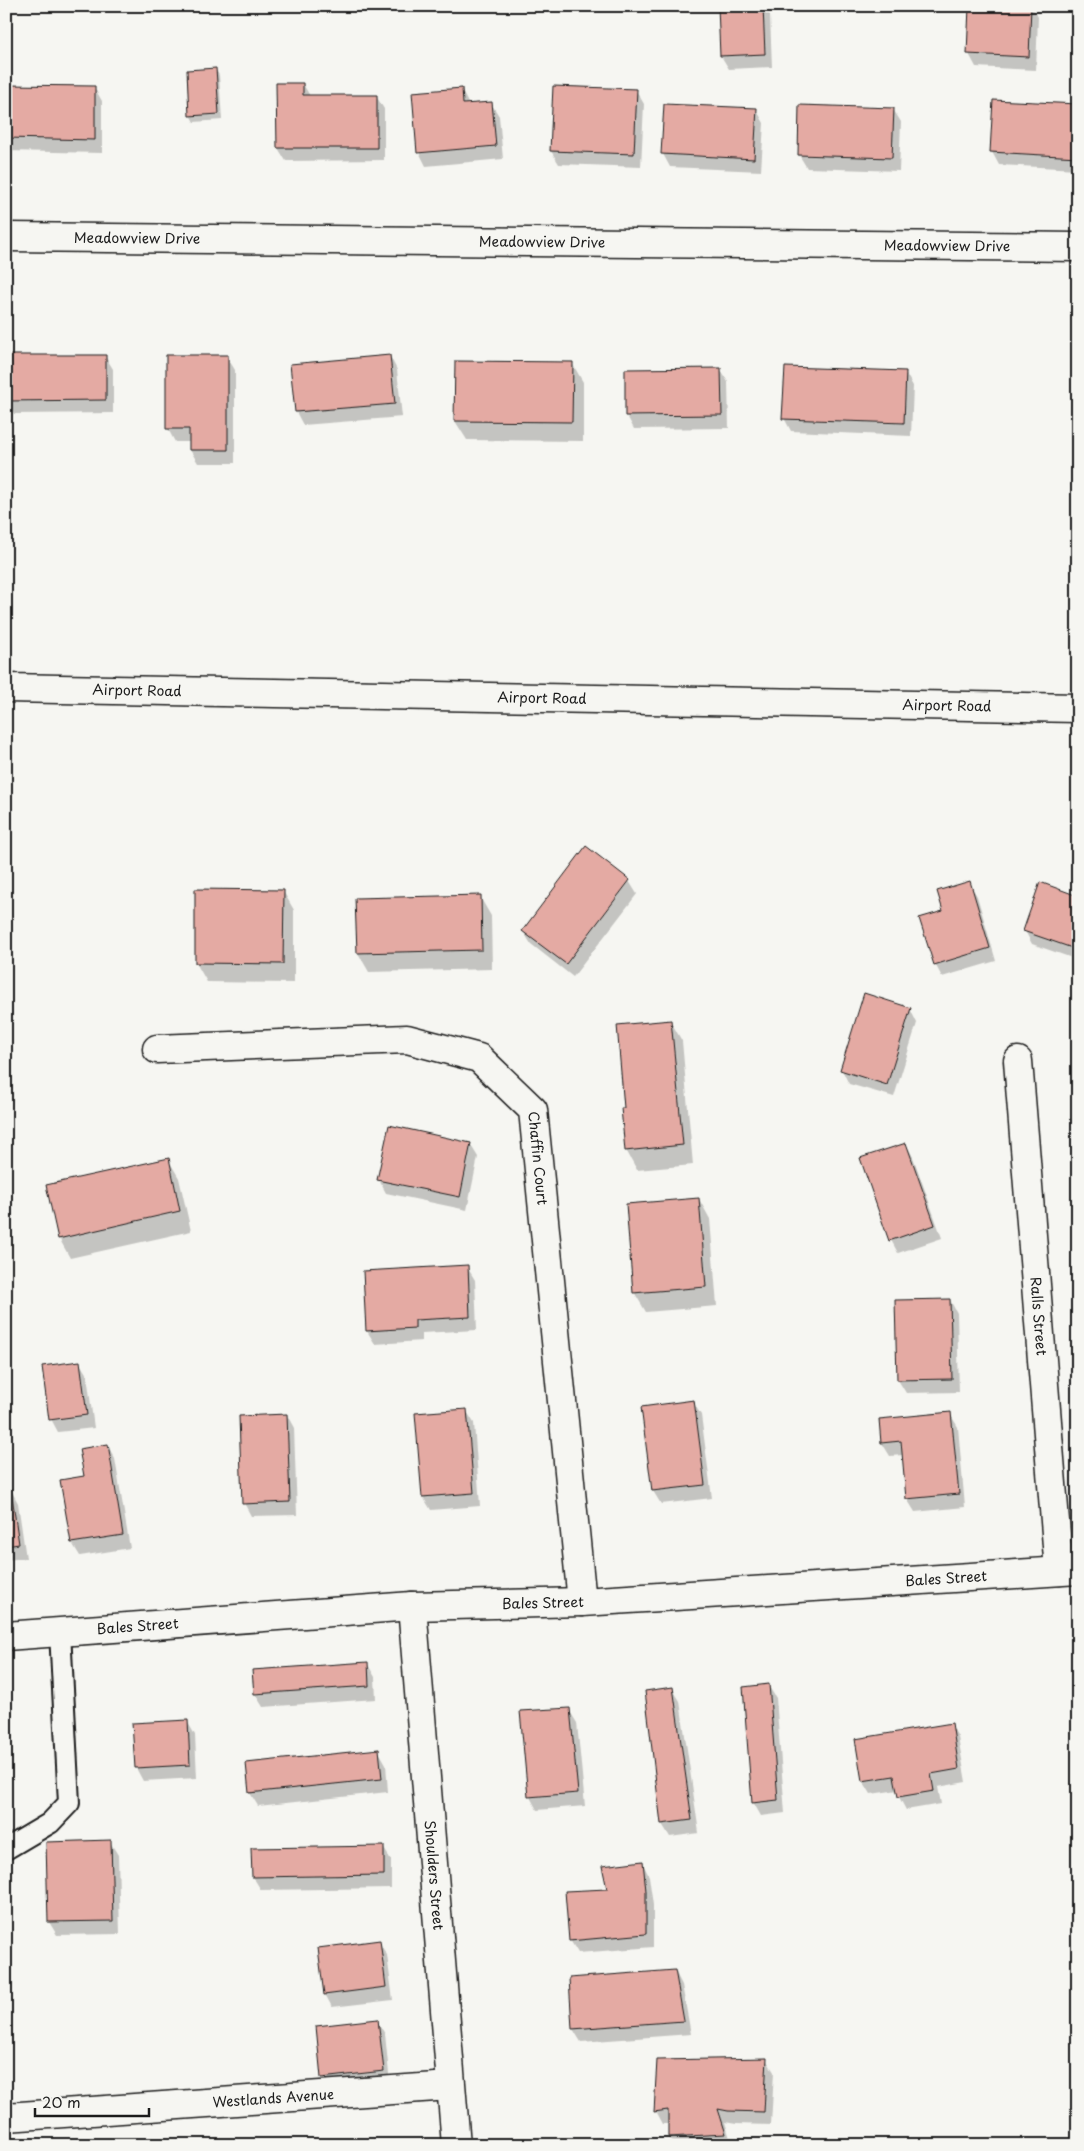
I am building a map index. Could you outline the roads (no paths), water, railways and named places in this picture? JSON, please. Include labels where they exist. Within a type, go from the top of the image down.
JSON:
[{"type":"main road","name":"Meadowview Drive","points":[[6,237],[1078,247]]},
{"type":"main road","name":"Airport Road","points":[[6,688],[1078,708]]},
{"type":"main road","name":"Chaffin Court","points":[[157,1049],[407,1039],[479,1058],[533,1110],[582,1602]]},
{"type":"main road","name":"Ralls Street","points":[[1018,1061],[1068,1570]]},
{"type":"main road","name":"Bales Street","points":[[6,1636],[412,1606],[582,1602],[1068,1570]]},
{"type":"main road","name":"Shoulders Street","points":[[412,1606],[456,2145]]},
{"type":"main road","name":"Westlands Avenue","points":[[6,2117],[450,2086]]},
{"type":"lane","points":[[6,1849],[50,1823],[69,1803],[60,1632]]}]
